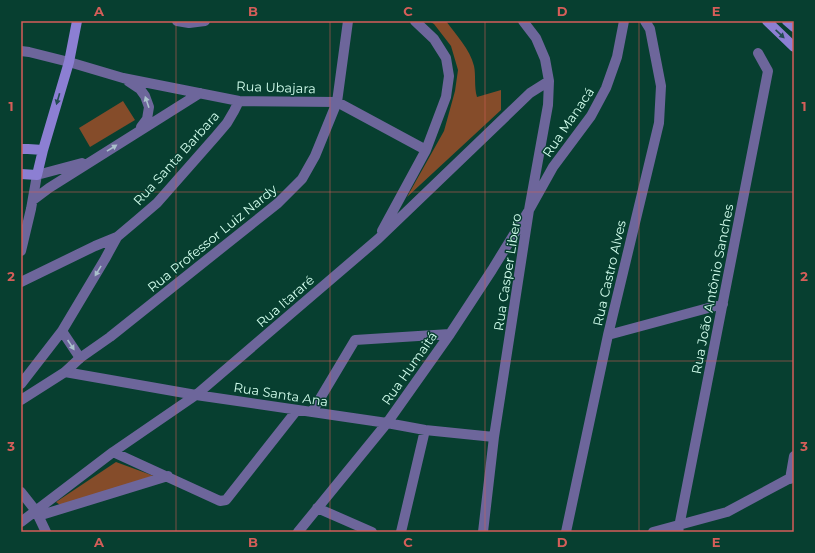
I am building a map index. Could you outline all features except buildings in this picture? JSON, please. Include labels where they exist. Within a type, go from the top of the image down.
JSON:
[{"type":"main road","points":[[21,174],[37,175],[69,62],[78,21]]},
{"type":"main road","points":[[767,21],[794,47]]},
{"type":"main road","points":[[787,21],[794,27]]},
{"type":"main road","points":[[21,149],[43,150]]},
{"type":"street","points":[[177,21],[189,23],[205,21]]},
{"type":"street","name":"Rua Professor Luiz Nardy","points":[[21,400],[65,372],[80,358],[110,337],[278,203],[302,179],[315,156],[337,102],[348,21]]},
{"type":"street","points":[[378,239],[426,150],[446,97],[448,76],[446,58],[434,39],[415,21]]},
{"type":"street","name":"Rua Casper Libero","points":[[482,532],[494,437],[529,210],[548,105],[549,81],[545,59],[536,38],[523,21]]},
{"type":"street","name":"Rua Manacá","points":[[529,210],[554,168],[590,116],[606,88],[617,58],[624,21]]},
{"type":"street","name":"Rua Castro Alves","points":[[566,532],[608,335],[659,122],[661,86],[650,29],[645,21]]},
{"type":"street","name":"Rua Ubajara","points":[[21,51],[69,62],[123,78],[239,101],[337,102],[426,150]]},
{"type":"street","name":"Rua João Antônio Sanches","points":[[679,528],[768,71],[758,53]]},
{"type":"street","points":[[123,78],[140,89],[146,96],[149,107],[147,119],[137,132]]},
{"type":"street","name":"Rua Itararé","points":[[21,522],[37,514],[113,452],[196,395],[378,239],[530,93],[549,81]]},
{"type":"street","points":[[33,200],[92,160],[200,93]]},
{"type":"street","name":"Rua Santa Barbara","points":[[21,282],[117,237],[157,203],[227,123],[239,101]]},
{"type":"street","points":[[21,251],[33,200],[37,175],[92,160]]},
{"type":"street","name":"Rua Humaitá","points":[[298,532],[387,423],[450,334],[529,210]]},
{"type":"street","points":[[21,384],[62,331],[117,237]]},
{"type":"street","points":[[608,335],[723,304]]},
{"type":"street","points":[[62,331],[80,358]]},
{"type":"street","points":[[312,412],[356,340],[450,334]]},
{"type":"street","name":"Rua Santa Ana","points":[[65,372],[196,395],[425,430],[494,437]]},
{"type":"street","points":[[113,452],[220,501],[223,501],[226,500],[297,410]]},
{"type":"street","points":[[401,532],[425,430]]},
{"type":"street","points":[[653,532],[679,528],[727,512],[792,477],[794,456]]},
{"type":"street","points":[[37,514],[168,476]]},
{"type":"street","points":[[21,492],[37,514],[46,532]]},
{"type":"street","points":[[317,508],[372,532]]},
{"type":"shaded area","points":[[429,21],[446,21],[462,42],[472,60],[475,70],[477,97],[501,90],[501,110],[407,197],[444,131],[455,91],[458,70],[451,46],[434,24]]},
{"type":"shaded area","points":[[123,101],[135,120],[90,147],[79,128]]},
{"type":"shaded area","points":[[116,462],[154,476],[60,505],[56,502]]}]
